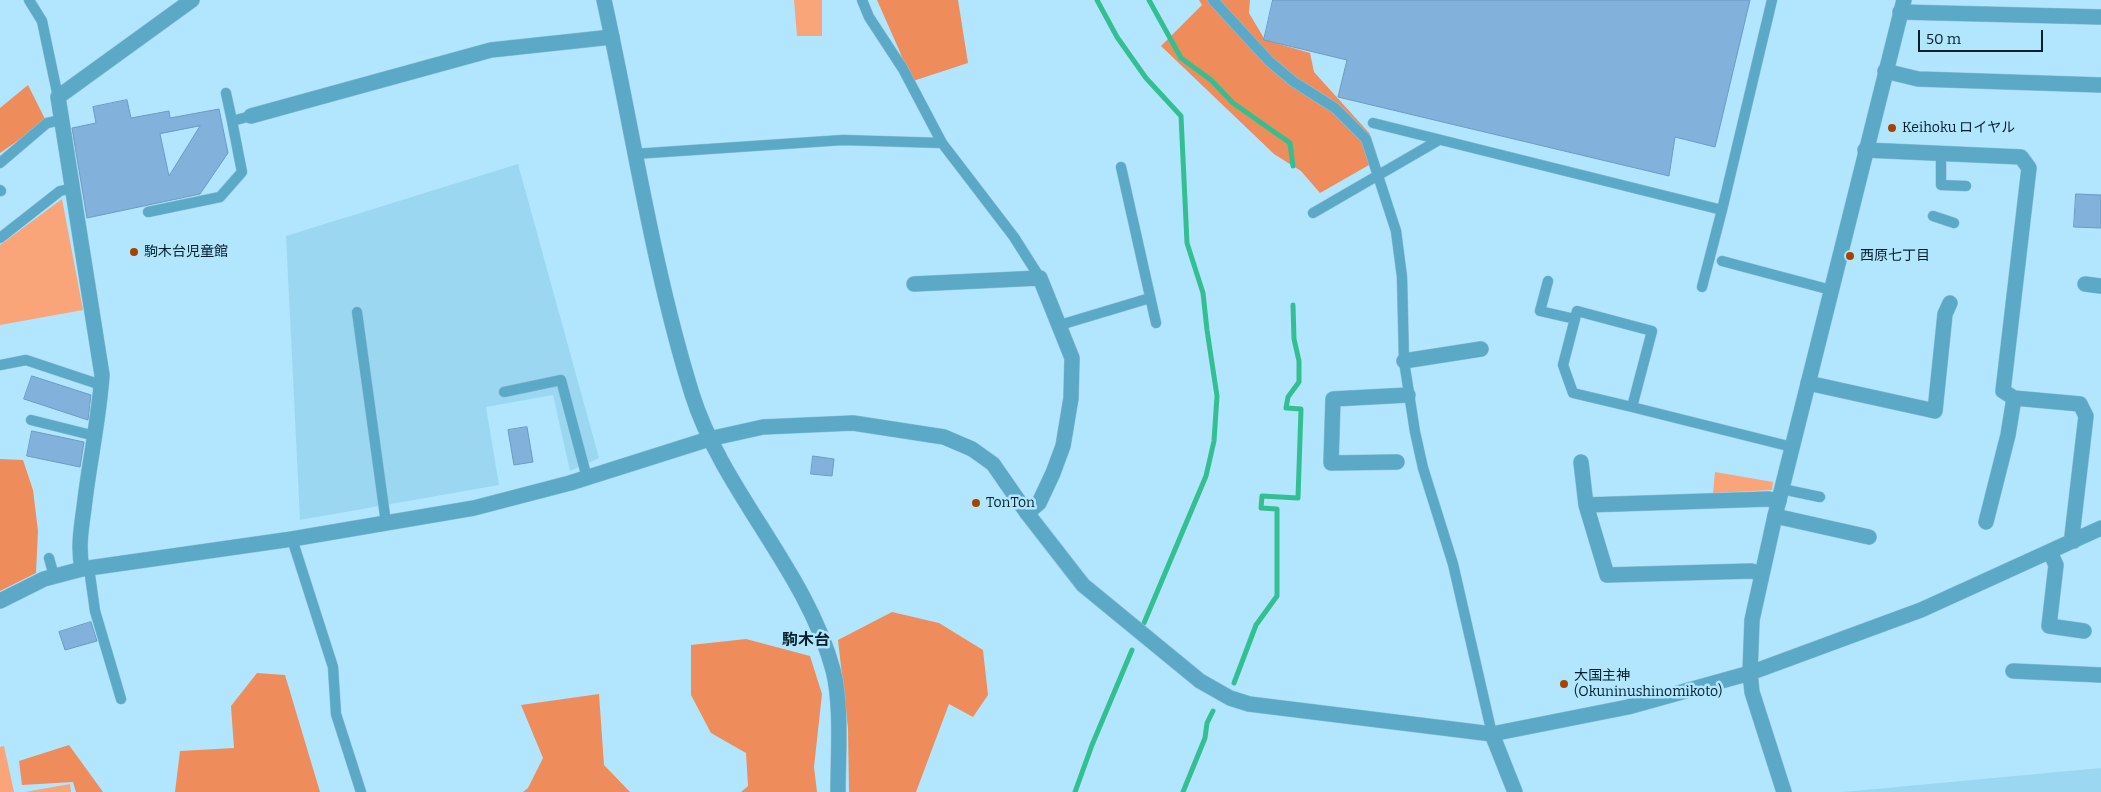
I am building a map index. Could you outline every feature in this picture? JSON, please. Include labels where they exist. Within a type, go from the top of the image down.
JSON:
[{"type":"street","points":[[86,569],[79,552],[101,385],[100,351],[58,97],[192,0]]},
{"type":"street","points":[[604,0],[656,259],[692,394],[709,439],[794,582],[822,638],[833,673],[837,714],[838,792]]},
{"type":"street","points":[[1784,792],[1758,712],[1750,673],[1752,620],[1761,574],[1792,447],[1902,6],[2101,17]]},
{"type":"street","points":[[251,116],[491,50],[612,37]]},
{"type":"street","points":[[1885,71],[1918,79],[2101,85]]},
{"type":"street","points":[[1865,150],[2021,157],[2029,168],[2003,391],[2014,398],[2080,404],[2086,416],[2072,536],[2074,541]]},
{"type":"street","points":[[914,284],[1040,278],[1072,358],[1068,423],[1063,446],[1039,503],[1027,513]]},
{"type":"street","points":[[2085,284],[2101,286]]},
{"type":"street","points":[[1808,382],[1935,410],[1945,314],[1950,303]]},
{"type":"street","points":[[1404,361],[1481,349]]},
{"type":"street","points":[[1397,462],[1330,463],[1333,399],[1408,395]]},
{"type":"street","points":[[1986,522],[2008,435],[2014,398]]},
{"type":"street","points":[[0,601],[44,578],[86,569],[292,539],[474,508],[587,478],[709,439],[763,427],[853,423],[944,437],[972,449],[992,464],[1083,585],[1200,682],[1230,698],[1271,708],[1492,734],[1628,707],[1750,673],[1921,610],[2101,528]]},
{"type":"street","points":[[1581,462],[1586,504],[1607,575],[1752,571],[1761,574]]},
{"type":"street","points":[[1586,504],[1769,499],[1868,537]]},
{"type":"street","points":[[2050,552],[2056,565],[2049,626],[2084,631]]},
{"type":"street","points":[[2013,671],[2101,675]]},
{"type":"street","points":[[1492,734],[1515,792]]},
{"type":"lane","points":[[29,0],[42,21],[58,97]]},
{"type":"lane","points":[[862,0],[870,18],[903,70],[942,143],[1014,237],[1040,278]]},
{"type":"lane","points":[[1213,0],[1269,61],[1294,82],[1335,108],[1366,139],[1376,175],[1396,231],[1402,277],[1404,361],[1408,395],[1423,468],[1453,564],[1492,734]]},
{"type":"lane","points":[[1702,286],[1772,0]]},
{"type":"lane","points":[[148,212],[220,197],[242,172],[226,93]]},
{"type":"lane","points":[[232,121],[251,116]]},
{"type":"lane","points":[[0,163],[47,123],[61,120]]},
{"type":"lane","points":[[1373,124],[1722,210]]},
{"type":"lane","points":[[634,154],[843,140],[942,143]]},
{"type":"lane","points":[[1313,213],[1439,140]]},
{"type":"lane","points":[[1941,153],[1941,185],[1966,186]]},
{"type":"lane","points":[[1121,167],[1156,323]]},
{"type":"lane","points":[[0,238],[60,192],[72,188]]},
{"type":"lane","points":[[1933,216],[1954,223]]},
{"type":"lane","points":[[1722,261],[1831,290]]},
{"type":"lane","points":[[1548,281],[1540,311],[1575,319]]},
{"type":"lane","points":[[1060,324],[1150,298]]},
{"type":"lane","points":[[1632,407],[1652,331],[1578,311],[1563,365],[1573,392],[1632,407],[1792,447]]},
{"type":"lane","points":[[357,312],[386,523]]},
{"type":"lane","points":[[0,365],[26,360],[101,385]]},
{"type":"lane","points":[[504,392],[561,380],[587,478]]},
{"type":"lane","points":[[31,420],[95,436]]},
{"type":"lane","points":[[1779,502],[1820,497]]},
{"type":"lane","points":[[292,539],[333,667],[336,714],[362,792]]},
{"type":"lane","points":[[49,558],[54,576]]},
{"type":"lane","points":[[86,569],[94,611],[121,700]]},
{"type":"shaded area","points":[[794,0],[822,0],[822,36],[797,36]]},
{"type":"shaded area","points":[[877,0],[958,0],[968,63],[910,82],[900,52]]},
{"type":"shaded area","points":[[1199,0],[1250,0],[1249,13],[1265,40],[1310,53],[1314,72],[1370,134],[1369,165],[1320,193],[1301,171],[1274,154],[1161,46],[1202,5]]},
{"type":"shaded area","points":[[28,85],[46,121],[0,153],[0,108]]},
{"type":"shaded area","points":[[518,164],[599,458],[570,471],[553,395],[486,407],[499,485],[300,520],[286,236]]},
{"type":"shaded area","points":[[62,199],[83,310],[0,325],[0,245]]},
{"type":"shaded area","points":[[0,459],[23,460],[33,490],[38,531],[36,573],[0,591]]},
{"type":"shaded area","points":[[1715,472],[1773,482],[1772,490],[1713,493]]},
{"type":"shaded area","points":[[892,612],[939,623],[983,650],[988,695],[973,717],[949,704],[916,792],[849,792],[848,728],[838,640]]},
{"type":"shaded area","points":[[746,639],[810,656],[822,694],[814,767],[817,792],[741,792],[748,786],[746,753],[711,733],[691,695],[691,645]]},
{"type":"shaded area","points":[[257,673],[285,675],[320,792],[175,792],[180,751],[234,748],[231,706]]},
{"type":"shaded area","points":[[599,694],[604,765],[630,792],[523,792],[528,788],[543,758],[521,705]]},
{"type":"shaded area","points":[[69,745],[103,792],[76,792],[73,782],[22,785],[19,761]]},
{"type":"shaded area","points":[[4,746],[14,792],[0,792],[0,747]]},
{"type":"shaded area","points":[[2101,768],[2101,792],[1843,792]]},
{"type":"shaded area","points":[[70,784],[71,792],[25,792]]},
{"type":"building","points":[[1273,0],[1750,0],[1715,147],[1675,137],[1669,176],[1338,97],[1347,60],[1264,40]]},
{"type":"building","points":[[127,100],[131,118],[169,111],[170,118],[219,109],[228,153],[200,194],[87,218],[72,128],[96,123],[93,107]],"holes":[[[200,126],[169,176],[160,134]]]},
{"type":"building","points":[[2076,194],[2101,195],[2101,228],[2074,227]]},
{"type":"building","points":[[32,376],[91,395],[88,420],[24,399]]},
{"type":"building","points":[[527,427],[533,462],[514,465],[508,430]]},
{"type":"building","points":[[32,431],[84,442],[80,467],[27,456]]},
{"type":"building","points":[[813,456],[834,459],[832,476],[811,474]]},
{"type":"building","points":[[91,622],[97,641],[65,650],[59,632]]},
{"type":"waterway","points":[[1097,0],[1117,37],[1146,78],[1181,116],[1187,243],[1203,293],[1217,396],[1214,441],[1206,476],[1144,623]]},
{"type":"waterway","points":[[1149,0],[1181,58],[1211,80],[1233,103],[1290,143],[1293,166]]},
{"type":"waterway","points":[[1234,683],[1256,625],[1277,596],[1277,509],[1261,508],[1262,496],[1298,498],[1301,409],[1286,408],[1288,397],[1299,382],[1299,361],[1294,339],[1293,305]]},
{"type":"waterway","points":[[1075,792],[1092,745],[1132,650]]},
{"type":"waterway","points":[[1183,792],[1205,738],[1207,723],[1213,711]]},
{"type":"place","name":"Keihoku ロイヤル","points":[[1892,128]]},
{"type":"place","name":"駒木台児童館","points":[[134,252]]},
{"type":"place","name":"西原七丁目","points":[[1850,256]]},
{"type":"place","name":"TonTon","points":[[976,503]]},
{"type":"place","name":"大国主神 (Okuninushinomikoto)","points":[[1564,684]]},
{"type":"district","name":"駒木台","points":[[806,641]]}]
